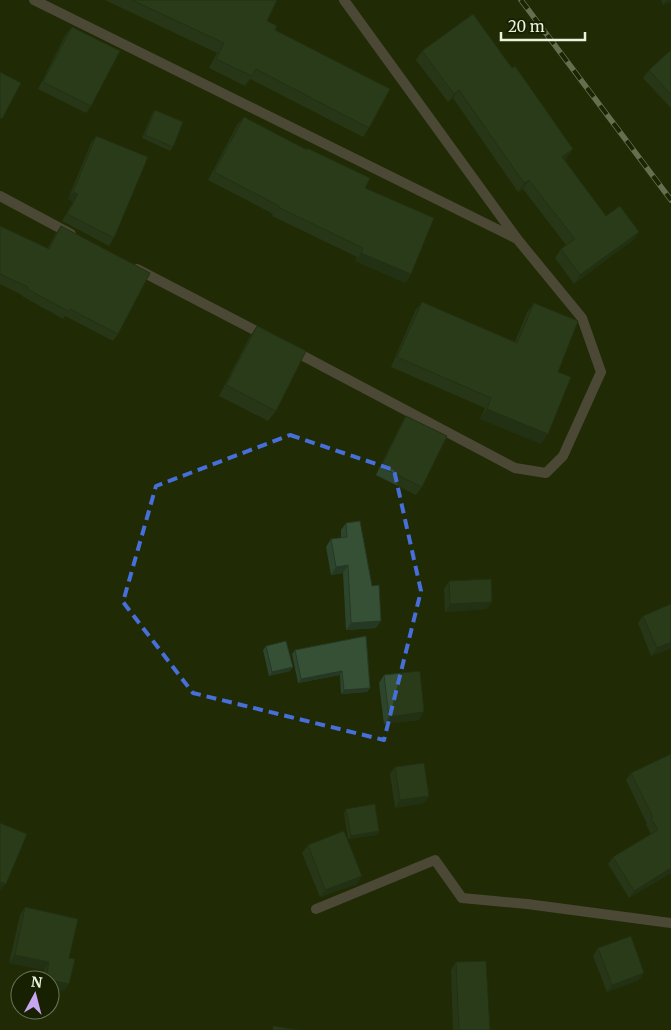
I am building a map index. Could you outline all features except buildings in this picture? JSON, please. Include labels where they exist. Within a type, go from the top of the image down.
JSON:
[{"type":"street","points":[[34,0],[518,240]]},
{"type":"street","points":[[131,265],[515,468],[546,473],[563,456],[601,372],[582,318],[518,240],[344,0]]},
{"type":"street","points":[[0,196],[79,238]]},
{"type":"street","points":[[316,909],[435,860],[462,898],[527,904],[671,923]]},
{"type":"highlighted area","points":[[290,435],[394,470],[421,591],[384,740],[193,693],[123,602],[156,486]]},
{"type":"railway","points":[[521,0],[671,200]]}]
